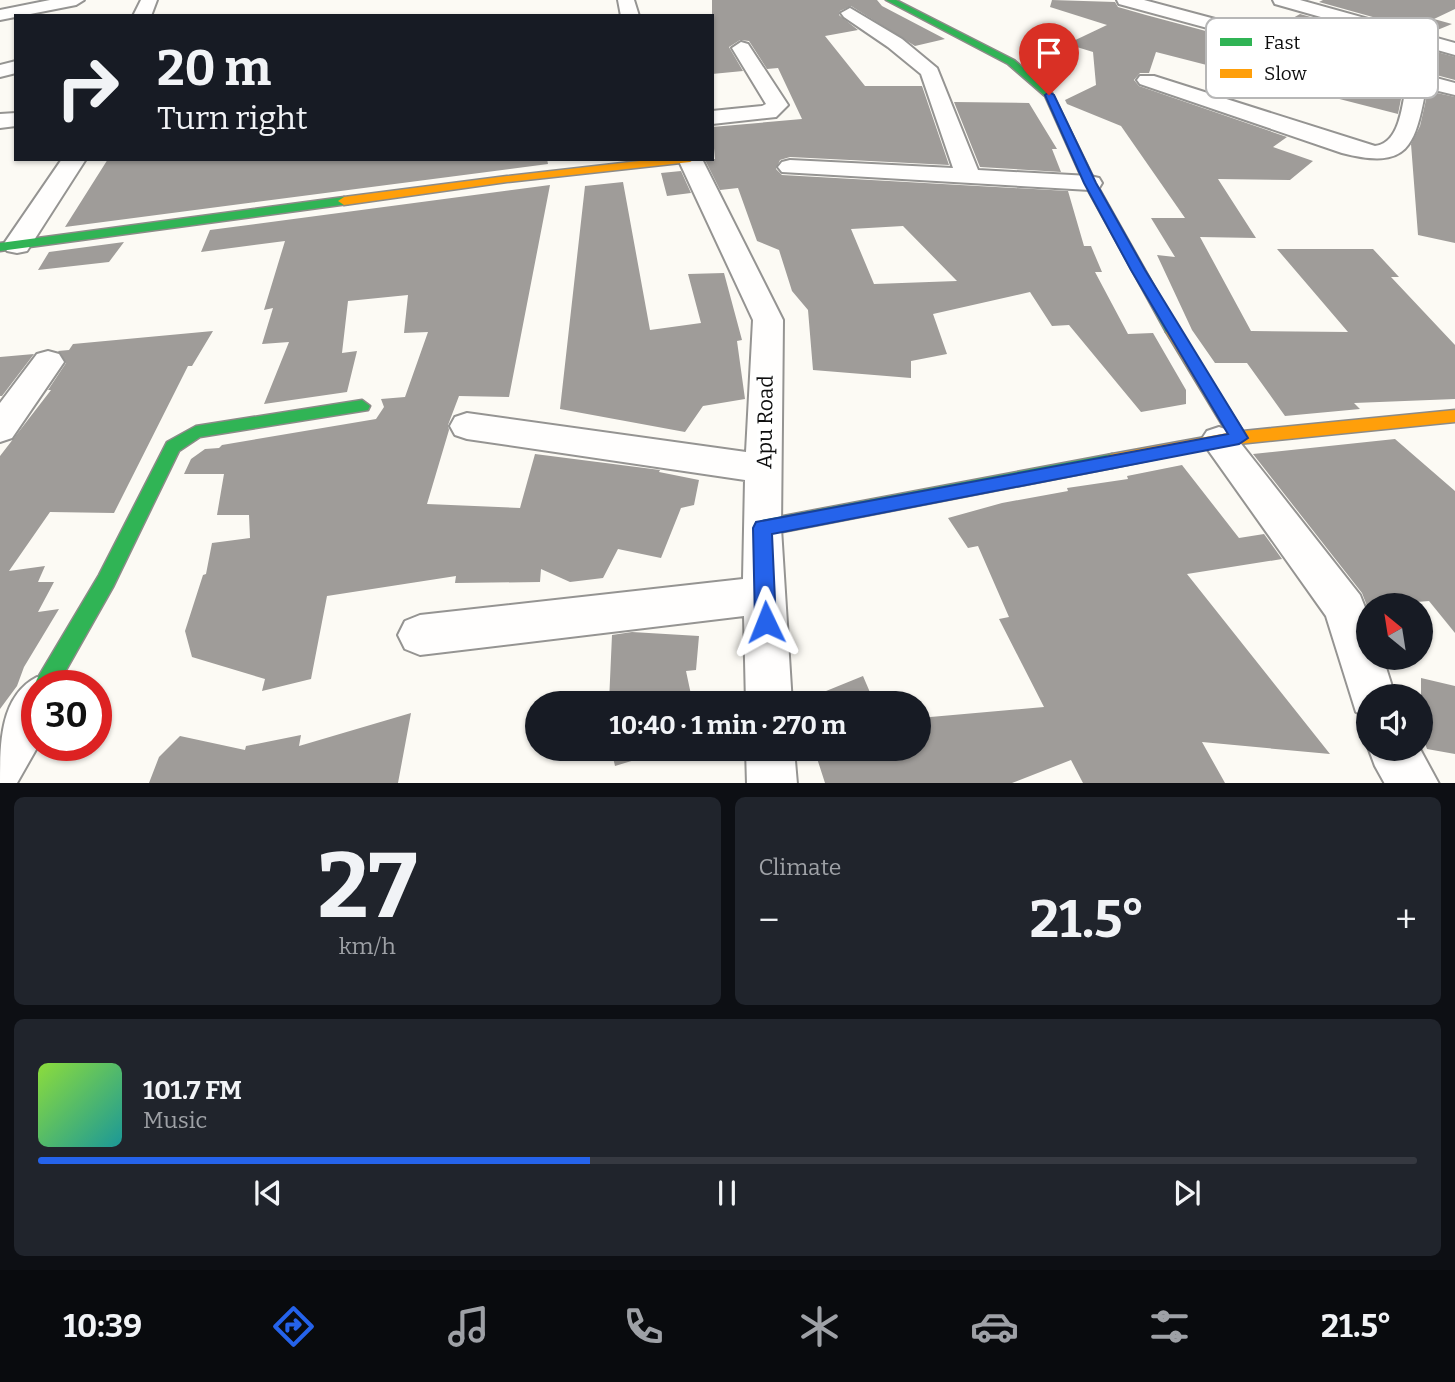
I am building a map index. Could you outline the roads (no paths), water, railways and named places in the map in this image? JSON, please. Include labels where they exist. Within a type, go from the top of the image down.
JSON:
[{"type":"street","points":[[0,15],[76,0]]},
{"type":"street","points":[[890,0],[1011,62],[1049,95],[1090,183],[1229,439],[1345,608],[1368,684]]},
{"type":"street","points":[[1125,0],[1206,22]]},
{"type":"street","points":[[1282,0],[1346,18]]},
{"type":"street","points":[[850,13],[895,43],[930,72],[968,176]]},
{"type":"street","points":[[1438,44],[1455,49]]},
{"type":"street","points":[[714,118],[768,112],[777,105],[741,48]]},
{"type":"street","points":[[1147,80],[1350,148],[1377,154],[1391,150],[1402,139],[1409,125],[1414,98]]},
{"type":"street","points":[[9,246],[73,161]]},
{"type":"street","points":[[9,246],[507,179],[672,161]]},
{"type":"street","name":"Apu Road","points":[[691,161],[768,320],[762,528],[769,691]]},
{"type":"street","points":[[790,167],[1090,183]]},
{"type":"street","points":[[0,429],[48,362]]},
{"type":"street","points":[[54,670],[106,581],[173,446],[197,432],[362,406]]},
{"type":"street","points":[[762,528],[1229,439],[1455,416]]},
{"type":"street","points":[[467,426],[764,469]]},
{"type":"street","points":[[419,635],[765,595]]},
{"type":"street","points":[[0,765],[21,728]]},
{"type":"street","points":[[771,761],[772,783]]},
{"type":"street","points":[[1400,761],[1414,783]]}]
